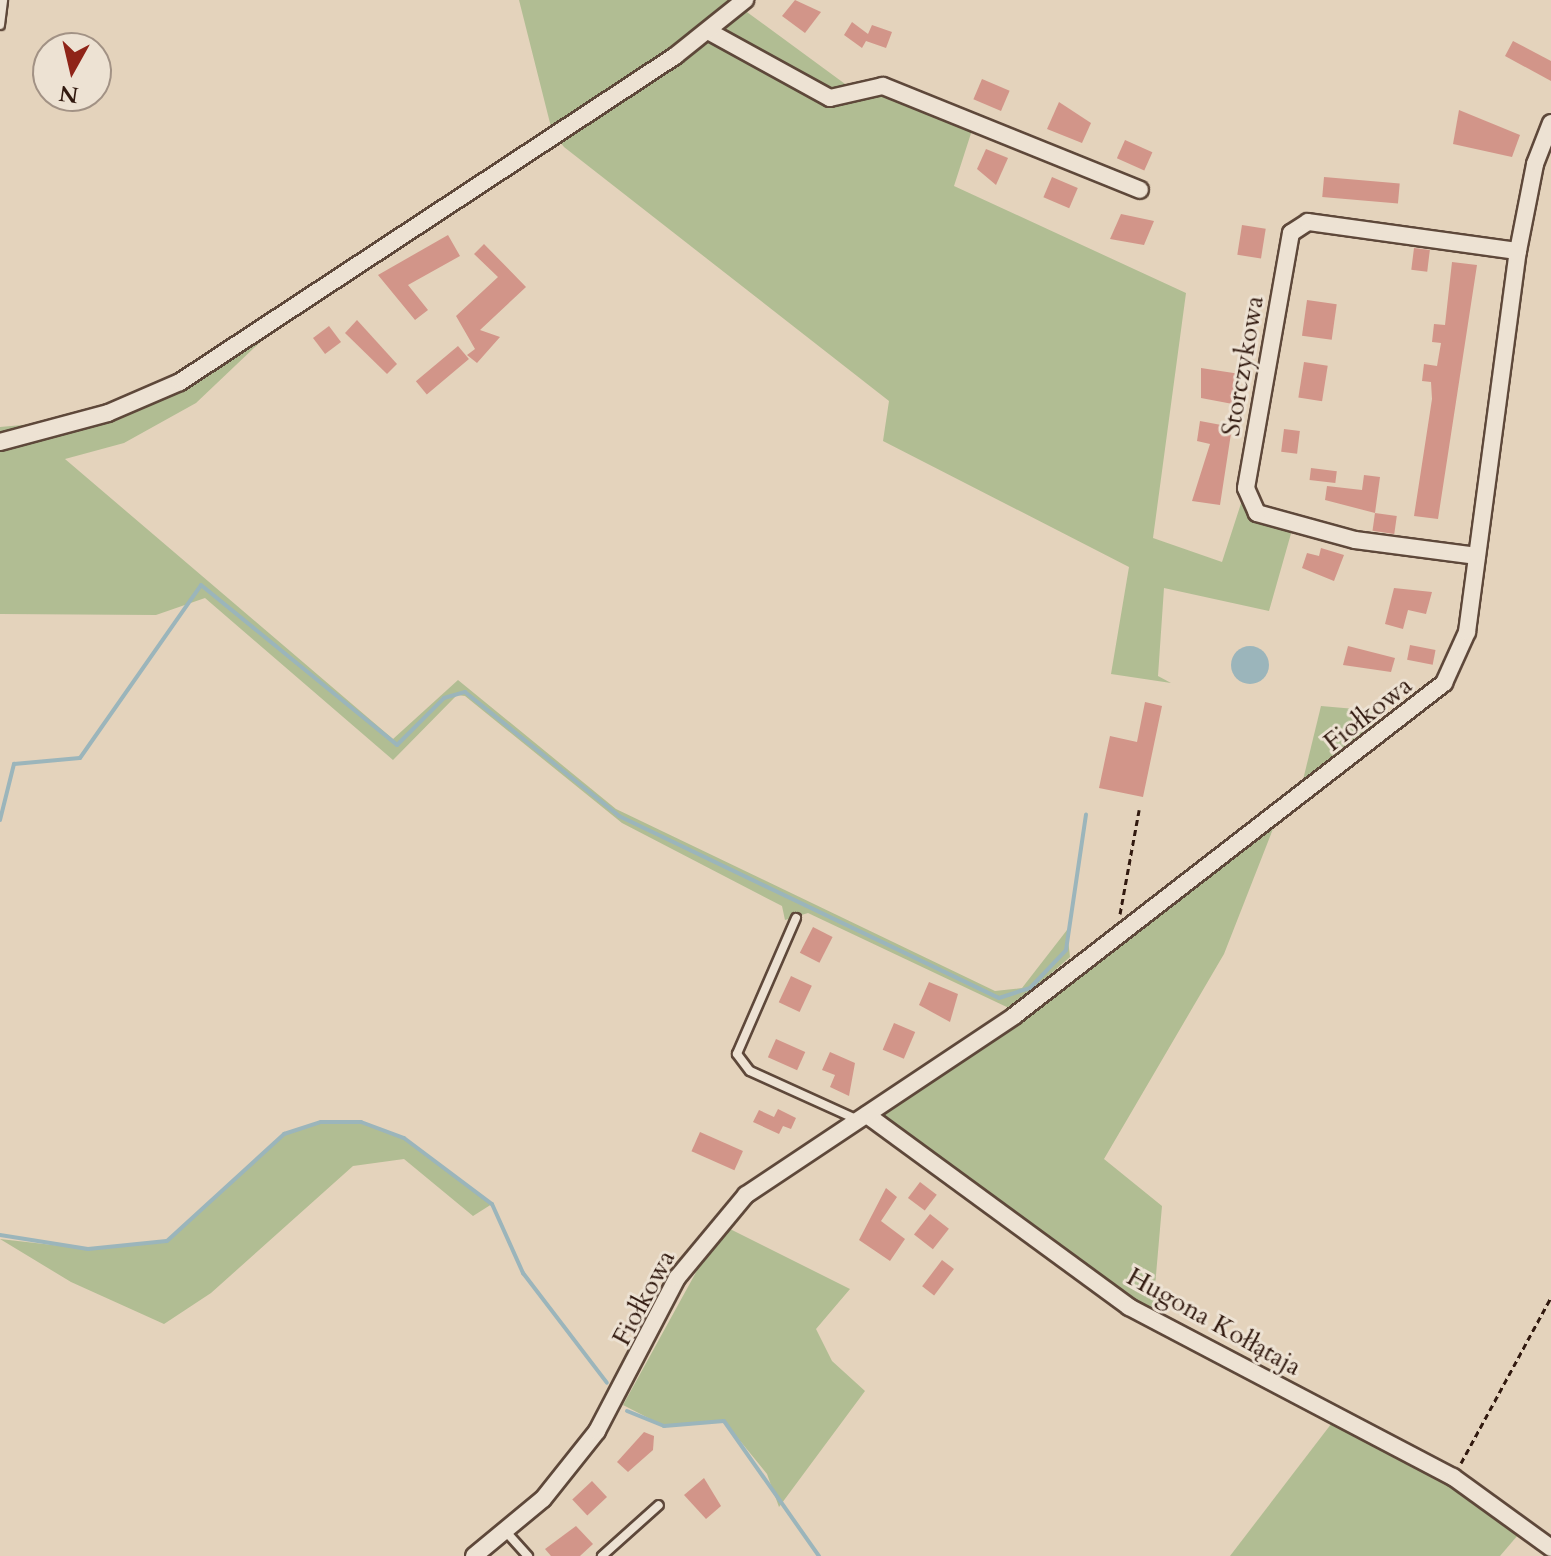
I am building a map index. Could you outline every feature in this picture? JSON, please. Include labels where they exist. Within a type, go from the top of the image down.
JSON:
[{"type":"street","points":[[0,442],[108,413],[180,382],[708,31],[745,0]]},
{"type":"street","points":[[708,31],[830,98],[883,86],[1140,190]]},
{"type":"street","name":"Fiołkowa","points":[[474,1556],[508,1534],[597,1431],[677,1278],[717,1223],[863,1118],[1014,1016],[1116,933],[1444,683],[1467,632],[1518,251],[1535,164],[1551,123]]},
{"type":"street","name":"Storczykowa","points":[[1477,556],[1355,540],[1257,513],[1246,488],[1291,233],[1308,222],[1518,251]]},
{"type":"street","name":"Hugona Kołłątaja","points":[[863,1118],[1129,1307],[1453,1477],[1551,1548]]},
{"type":"lane","points":[[0,25],[3,0]]},
{"type":"lane","points":[[796,918],[737,1054],[750,1071],[863,1118]]},
{"type":"lane","points":[[602,1556],[659,1505]]},
{"type":"lane","points":[[508,1534],[528,1556]]},
{"type":"path","points":[[1116,933],[1139,810]]},
{"type":"path","points":[[1453,1477],[1551,1297]]},
{"type":"green space","points":[[519,0],[744,0],[740,7],[856,92],[865,87],[974,124],[954,186],[1186,293],[1153,538],[1222,562],[1246,488],[1257,513],[1294,523],[1269,611],[1164,588],[1158,676],[1171,683],[1111,674],[1129,567],[883,441],[889,401],[564,147],[552,131]]},
{"type":"green space","points":[[273,330],[196,403],[124,443],[65,459],[393,739],[458,680],[616,809],[995,991],[1022,988],[1067,930],[1070,957],[1011,1009],[808,913],[785,920],[782,906],[622,823],[465,696],[457,695],[393,760],[205,598],[156,615],[0,614],[0,427],[113,417]]},
{"type":"green space","points":[[1321,706],[1378,711],[1372,726],[1303,780]]},
{"type":"green space","points":[[1280,811],[1224,954],[1104,1159],[1162,1206],[1152,1321],[867,1115]]},
{"type":"green space","points":[[321,1122],[361,1122],[404,1138],[492,1204],[473,1216],[404,1159],[353,1166],[211,1293],[164,1324],[71,1282],[0,1239],[88,1249],[167,1241],[284,1134]]},
{"type":"green space","points":[[722,1225],[850,1289],[816,1329],[832,1361],[865,1391],[779,1507],[767,1474],[724,1421],[664,1426],[623,1405]]},
{"type":"green space","points":[[1338,1415],[1524,1528],[1500,1556],[1230,1556]]},
{"type":"water","points":[[1250,646],[1263,652],[1269,665],[1263,678],[1250,684],[1237,678],[1231,665],[1237,652]]},
{"type":"building","points":[[795,0],[821,12],[805,33],[782,16]]},
{"type":"building","points":[[852,22],[868,34],[872,25],[892,32],[886,48],[866,41],[862,48],[844,35]]},
{"type":"building","points":[[1513,41],[1551,61],[1551,81],[1505,56]]},
{"type":"building","points":[[982,79],[1010,91],[1001,111],[973,99]]},
{"type":"building","points":[[1059,102],[1091,123],[1082,143],[1047,129]]},
{"type":"building","points":[[1459,110],[1520,135],[1512,157],[1453,144]]},
{"type":"building","points":[[1125,140],[1152,152],[1144,170],[1117,158]]},
{"type":"building","points":[[986,149],[1008,158],[996,185],[977,169]]},
{"type":"building","points":[[1052,177],[1078,188],[1069,208],[1043,197]]},
{"type":"building","points":[[1324,177],[1400,184],[1398,204],[1322,197]]},
{"type":"building","points":[[1121,214],[1154,221],[1144,245],[1110,239]]},
{"type":"building","points":[[1242,225],[1266,229],[1261,258],[1237,255]]},
{"type":"building","points":[[448,235],[460,256],[408,285],[428,310],[415,320],[378,275]]},
{"type":"building","points":[[484,244],[526,287],[480,330],[500,337],[477,363],[467,355],[475,349],[456,316],[498,277],[474,254]]},
{"type":"building","points":[[1414,248],[1430,250],[1427,272],[1411,270]]},
{"type":"building","points":[[1452,262],[1477,265],[1438,519],[1414,516],[1432,399],[1431,382],[1422,381],[1424,364],[1437,366],[1441,343],[1432,342],[1434,324],[1445,325]]},
{"type":"building","points":[[1307,300],[1337,304],[1332,340],[1302,336]]},
{"type":"building","points":[[357,320],[397,364],[387,374],[345,333]]},
{"type":"building","points":[[329,326],[341,342],[325,354],[313,338]]},
{"type":"building","points":[[458,346],[469,359],[427,394],[416,381]]},
{"type":"building","points":[[1304,362],[1328,366],[1322,401],[1298,398]]},
{"type":"building","points":[[1201,368],[1240,374],[1238,405],[1201,398]]},
{"type":"building","points":[[1200,421],[1232,427],[1220,505],[1192,501],[1210,444],[1197,441]]},
{"type":"building","points":[[1284,429],[1300,431],[1297,454],[1281,452]]},
{"type":"building","points":[[1311,468],[1337,471],[1335,483],[1310,480]]},
{"type":"building","points":[[1364,475],[1380,477],[1375,513],[1325,500],[1327,486],[1362,490]]},
{"type":"building","points":[[1375,513],[1397,516],[1394,534],[1372,531]]},
{"type":"building","points":[[1321,548],[1344,555],[1334,581],[1302,568],[1307,553],[1319,556]]},
{"type":"building","points":[[1394,588],[1432,592],[1426,614],[1408,610],[1403,629],[1385,624]]},
{"type":"building","points":[[1410,645],[1436,650],[1433,665],[1407,660]]},
{"type":"building","points":[[1348,646],[1395,658],[1391,672],[1343,665]]},
{"type":"building","points":[[1145,702],[1162,706],[1143,797],[1099,788],[1110,736],[1137,742]]},
{"type":"building","points":[[813,927],[833,937],[819,963],[800,953]]},
{"type":"building","points":[[791,976],[812,986],[800,1012],[779,1002]]},
{"type":"building","points":[[929,982],[958,994],[950,1022],[919,1005]]},
{"type":"building","points":[[894,1023],[915,1032],[904,1059],[883,1050]]},
{"type":"building","points":[[776,1039],[805,1052],[797,1070],[768,1057]]},
{"type":"building","points":[[830,1052],[855,1063],[849,1096],[830,1087],[835,1075],[822,1070]]},
{"type":"building","points":[[778,1109],[796,1118],[791,1129],[783,1126],[779,1134],[753,1122],[759,1110],[774,1117]]},
{"type":"building","points":[[700,1132],[743,1151],[734,1170],[691,1151]]},
{"type":"building","points":[[920,1182],[937,1195],[925,1211],[908,1198]]},
{"type":"building","points":[[886,1188],[897,1197],[881,1221],[905,1239],[890,1261],[859,1240]]},
{"type":"building","points":[[930,1214],[949,1229],[933,1249],[914,1234]]},
{"type":"building","points":[[942,1260],[954,1269],[934,1295],[922,1286]]},
{"type":"building","points":[[644,1432],[654,1436],[653,1450],[628,1472],[617,1462]]},
{"type":"building","points":[[704,1478],[721,1506],[706,1519],[684,1495]]},
{"type":"building","points":[[592,1481],[607,1497],[587,1516],[572,1499]]},
{"type":"building","points":[[576,1526],[593,1544],[580,1556],[551,1556],[545,1549]]},
{"type":"waterway","points":[[0,820],[14,764],[80,758],[201,585],[397,745],[444,698],[465,692],[619,816],[999,998],[1030,988],[1066,950],[1086,814]]},
{"type":"waterway","points":[[0,1235],[88,1249],[167,1241],[284,1134],[321,1122],[361,1122],[404,1138],[492,1204],[523,1273],[607,1383]]},
{"type":"waterway","points":[[627,1411],[664,1426],[724,1421],[819,1556]]}]
